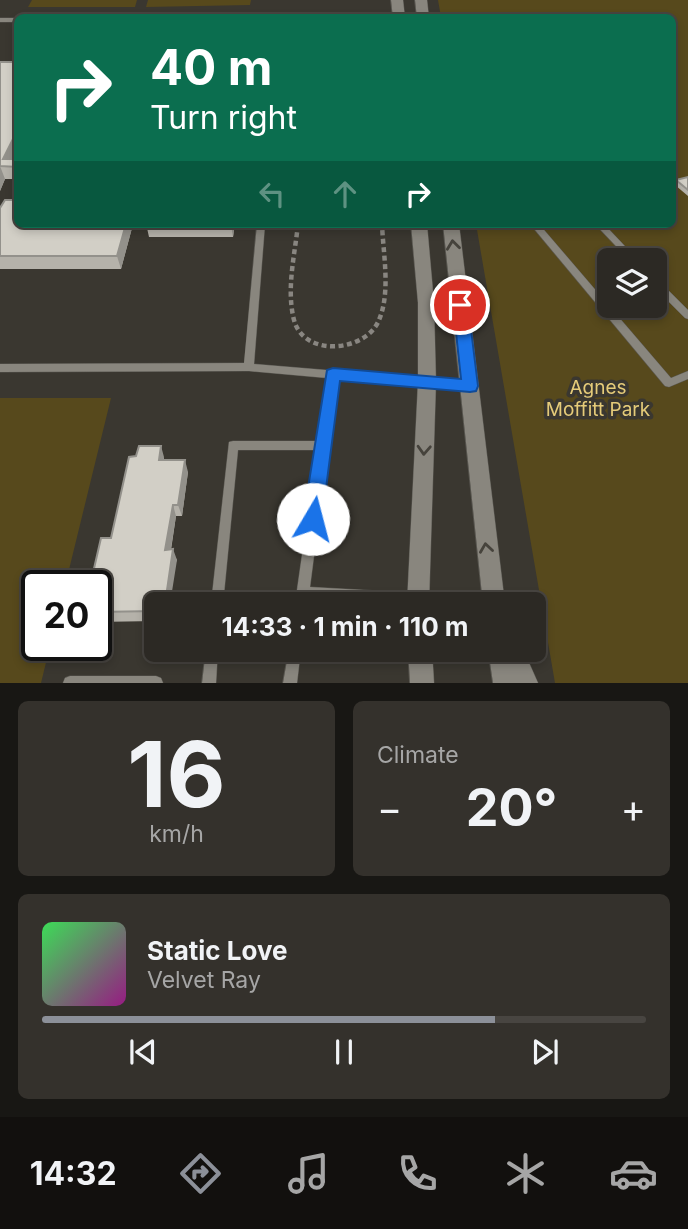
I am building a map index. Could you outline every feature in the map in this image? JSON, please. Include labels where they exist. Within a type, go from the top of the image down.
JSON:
[{"type":"main road","points":[[417,592],[427,382],[426,303],[419,228]]},
{"type":"main road","points":[[451,228],[470,386],[482,524],[492,592]]},
{"type":"main road","points":[[502,662],[505,683]]},
{"type":"main road","points":[[516,662],[526,683]]},
{"type":"lane","points":[[249,367],[261,228]]},
{"type":"lane","points":[[537,228],[669,383],[688,375]]},
{"type":"lane","points":[[603,228],[622,248]]},
{"type":"lane","points":[[667,294],[688,316]]},
{"type":"lane","points":[[0,368],[249,367],[470,386]]},
{"type":"lane","points":[[302,592],[333,374]]},
{"type":"lane","points":[[218,592],[233,445],[323,446]]},
{"type":"lane","points":[[209,683],[211,662]]},
{"type":"lane","points":[[290,683],[293,662]]},
{"type":"lane","points":[[70,683],[156,683]]},
{"type":"path","points":[[298,228],[292,301],[294,323],[307,337],[324,346],[343,347],[367,337],[379,320],[384,274],[382,228]]},
{"type":"green space","points":[[32,0],[137,0],[135,7],[28,7]]},
{"type":"green space","points":[[148,0],[251,0],[250,5],[146,7]]},
{"type":"green space","name":"Agnes Moffitt Park","points":[[438,0],[688,0],[688,683],[555,683],[546,631],[546,592],[539,592],[477,228],[676,228],[676,14],[440,14]]},
{"type":"green space","points":[[0,398],[111,398],[69,570],[21,570],[21,661],[46,661],[41,683],[0,683]]},
{"type":"building","points":[[0,62],[14,62],[14,137],[3,159],[14,159],[14,167],[0,166]]},
{"type":"building","points":[[688,177],[688,190],[676,180]]},
{"type":"building","points":[[5,200],[14,200],[14,228],[125,228],[117,256],[0,256],[0,208]]},
{"type":"building","points":[[139,446],[161,446],[159,460],[185,460],[178,505],[173,505],[165,550],[173,549],[167,592],[144,592],[144,611],[112,612],[112,570],[94,570],[101,538],[111,538],[129,457],[136,456]]},
{"type":"route","points":[[313,519],[333,374],[470,386],[460,305]]}]
